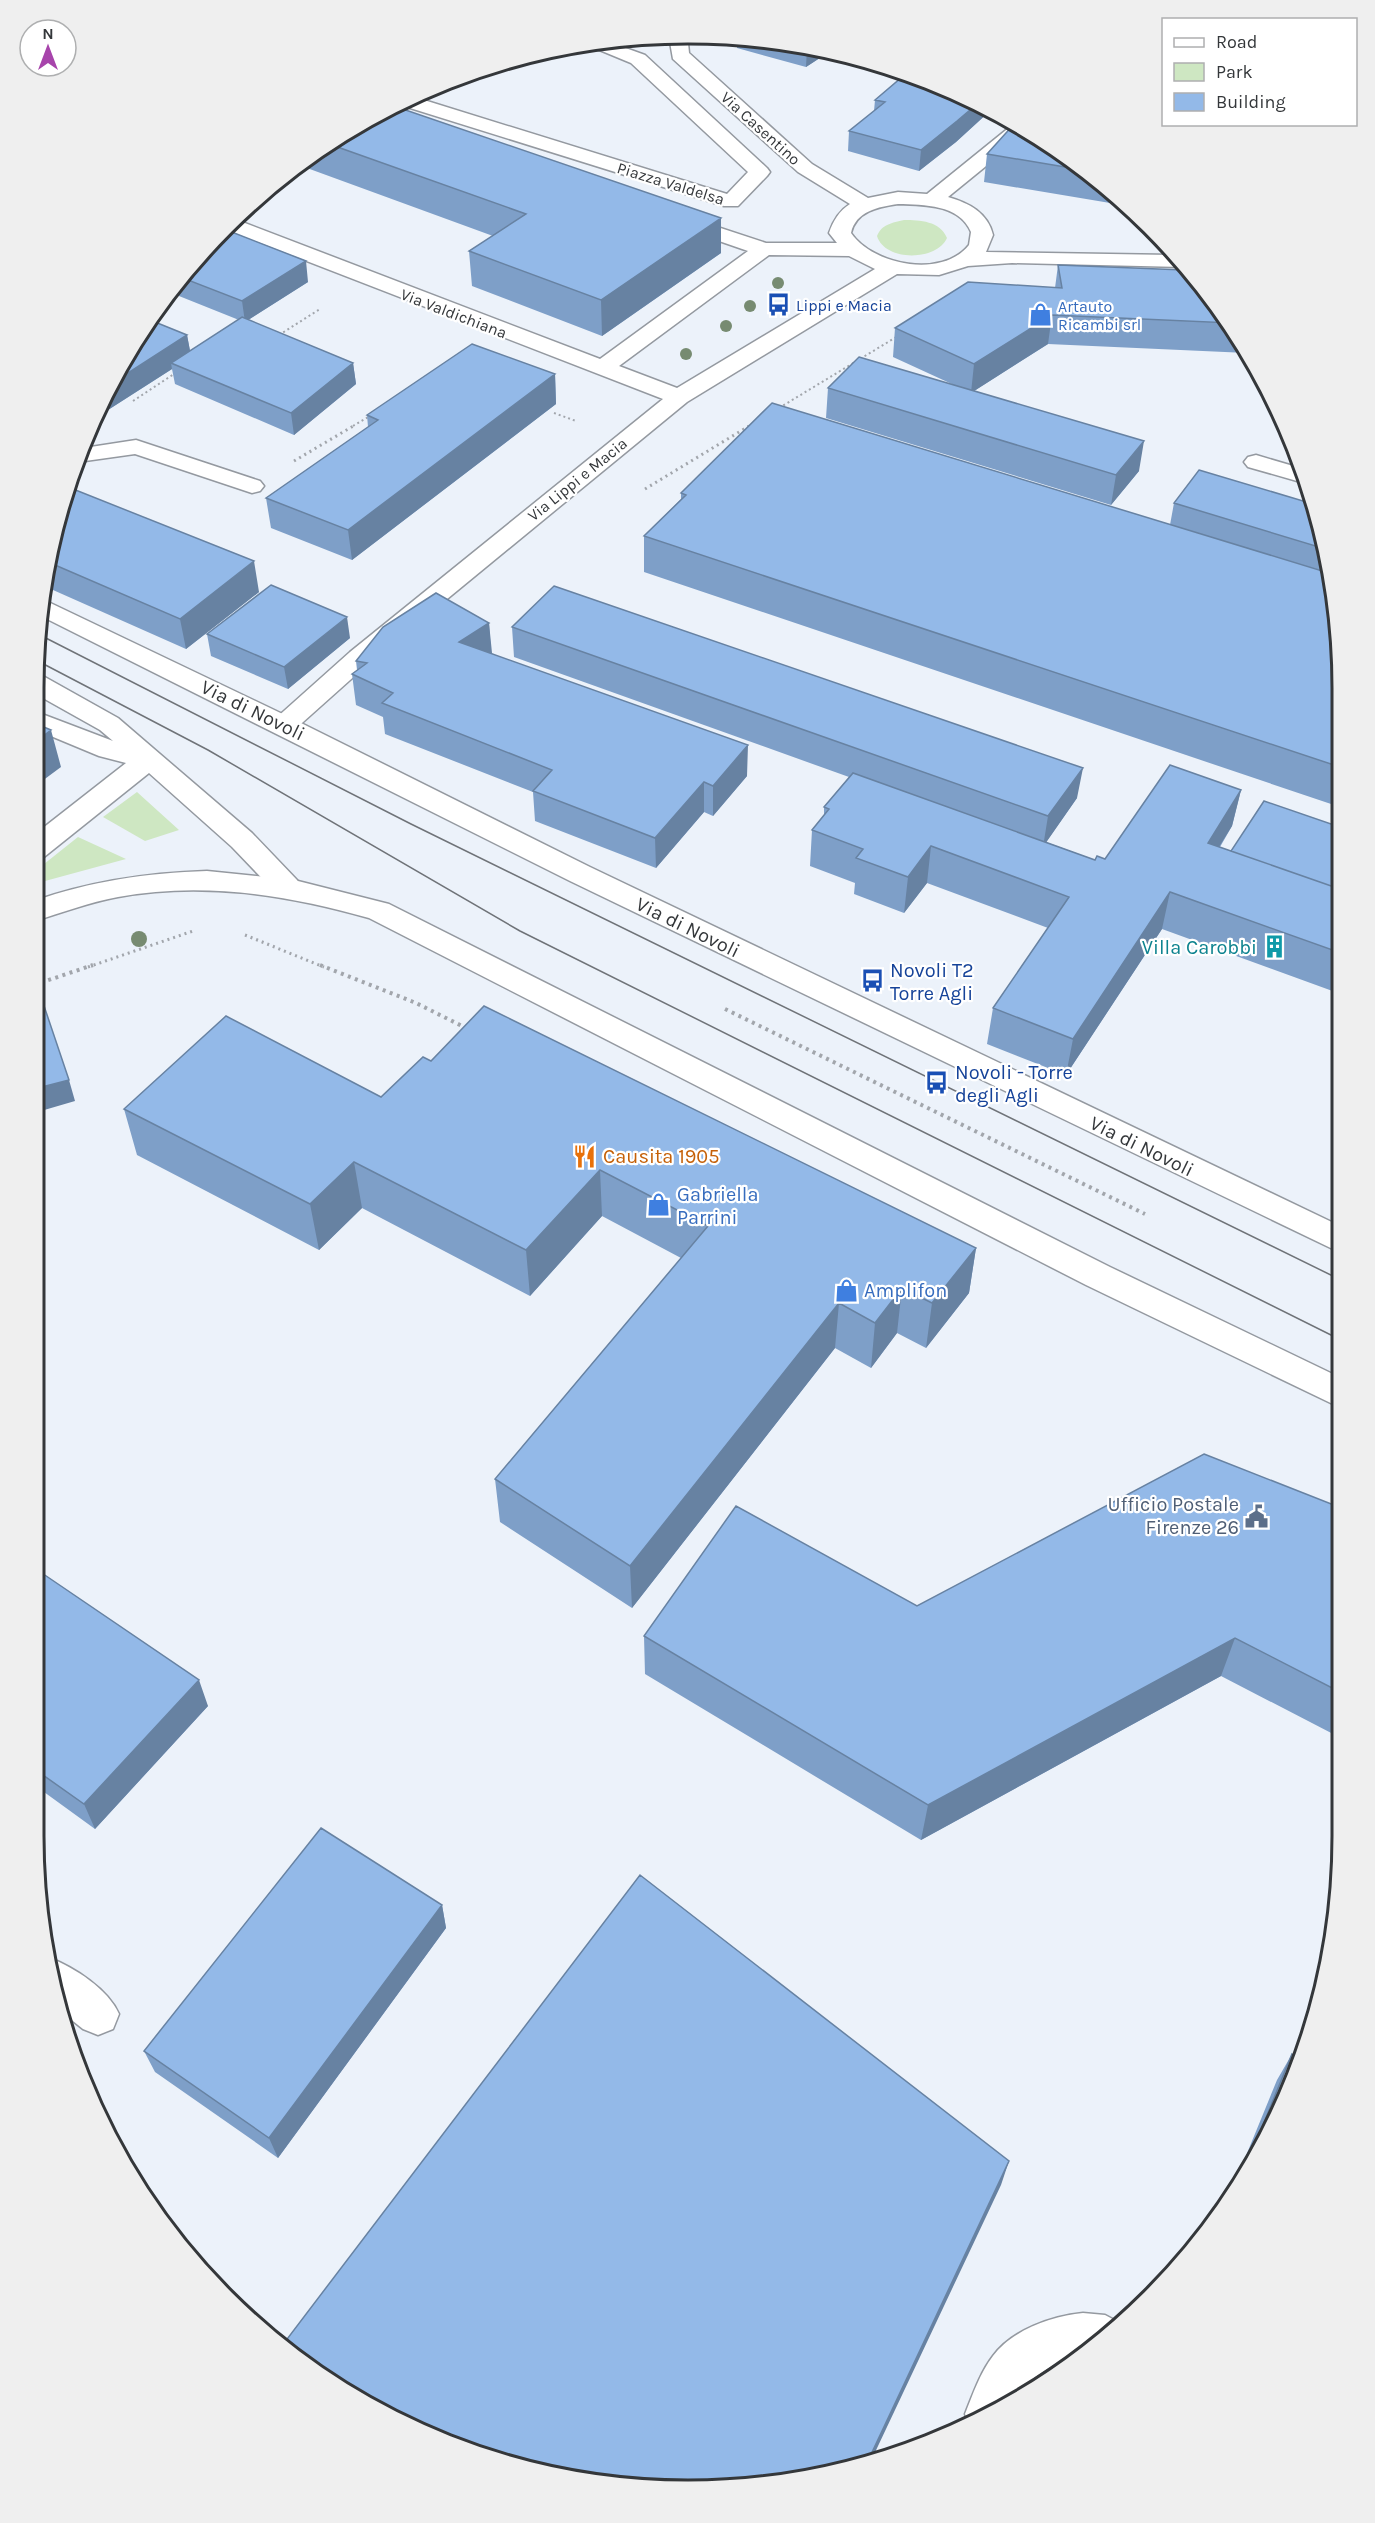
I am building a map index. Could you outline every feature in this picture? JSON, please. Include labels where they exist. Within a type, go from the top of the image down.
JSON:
[{"type":"street","name":"Via Casentino","points":[[679,44],[680,55],[805,168],[866,205]]},
{"type":"street","name":"Piazza Valdelsa","points":[[417,104],[731,202],[760,172],[638,59],[609,48]]},
{"type":"street","points":[[932,200],[1015,133]]},
{"type":"street","points":[[1096,258],[980,225],[964,211],[932,200],[898,198],[866,205],[855,210],[841,225],[840,233],[850,250],[868,260],[894,267],[934,269],[962,260],[1012,257],[1171,262]]},
{"type":"street","name":"Piazza Valdelsa","points":[[653,211],[764,249],[850,250]]},
{"type":"street","points":[[962,260],[979,247],[983,237],[980,225]]},
{"type":"street","name":"Via Valdichiana","points":[[237,227],[367,279],[679,397]]},
{"type":"street","points":[[601,369],[764,249]]},
{"type":"street","name":"Via Lippi e Macia","points":[[284,725],[360,658],[679,397],[894,267]]},
{"type":"street","points":[[88,455],[136,447],[252,486]]},
{"type":"street","points":[[1256,462],[1294,473]]},
{"type":"street","name":"Via di Novoli","points":[[48,610],[580,874],[1332,1237]]},
{"type":"street","points":[[44,688],[109,724],[242,840],[287,887]]},
{"type":"street","points":[[44,722],[109,750],[148,760]]},
{"type":"street","points":[[44,842],[148,760]]},
{"type":"street","points":[[44,908],[92,892],[167,880],[222,880],[287,887],[338,898],[379,911],[409,924],[1098,1276],[1332,1390]]},
{"type":"street","points":[[62,1987],[98,2014]]},
{"type":"street","points":[[996,2400],[1017,2362],[1048,2343],[1093,2335]]},
{"type":"path","points":[[276,337],[367,279]]},
{"type":"path","points":[[155,387],[183,369]]},
{"type":"path","points":[[252,486],[375,413]]},
{"type":"path","points":[[44,982],[197,930]]},
{"type":"path","points":[[240,932],[416,1004],[469,1030]]},
{"type":"path","points":[[725,1009],[1145,1214]]},
{"type":"green space","points":[[904,220],[923,221],[935,225],[944,232],[947,238],[941,246],[923,254],[900,254],[890,251],[877,236],[885,226]]},
{"type":"green space","points":[[137,792],[179,830],[145,841],[103,817]]},
{"type":"green space","points":[[78,837],[126,859],[44,881],[44,864]]},
{"type":"building","points":[[899,80],[971,109],[921,150],[849,131],[885,102],[875,100]]},
{"type":"building","points":[[404,109],[721,218],[601,300],[469,251],[526,214],[338,147]]},
{"type":"building","points":[[1009,130],[1066,167],[987,154]]},
{"type":"building","points":[[232,232],[306,261],[242,301],[189,280]]},
{"type":"building","points":[[1058,265],[1177,270],[1218,322],[1052,315],[974,364],[895,328],[968,282],[1062,288]]},
{"type":"building","points":[[242,317],[353,363],[291,413],[171,363]]},
{"type":"building","points":[[157,323],[187,335],[125,375]]},
{"type":"building","points":[[472,344],[555,374],[348,530],[266,498],[378,420],[367,415]]},
{"type":"building","points":[[859,357],[1144,441],[1116,475],[828,388]]},
{"type":"building","points":[[772,403],[1320,570],[1330,645],[1332,764],[644,536],[686,495],[681,493]]},
{"type":"building","points":[[1199,470],[1304,501],[1315,546],[1174,503]]},
{"type":"building","points":[[75,490],[254,561],[180,619],[55,565]]},
{"type":"building","points":[[271,585],[347,617],[284,667],[207,634]]},
{"type":"building","points":[[554,586],[1083,768],[1048,816],[512,627]]},
{"type":"building","points":[[436,593],[489,623],[459,642],[748,745],[713,786],[704,782],[655,838],[533,791],[552,770],[382,703],[393,693],[352,674],[367,663],[356,661],[383,627]]},
{"type":"building","points":[[44,727],[51,730],[44,735]]},
{"type":"building","points":[[1170,765],[1241,790],[1208,843],[1332,886],[1332,950],[1170,892],[1073,1039],[993,1008],[1069,897],[931,846],[908,877],[856,858],[863,849],[812,830],[829,809],[824,807],[853,773],[1095,860],[1097,856],[1105,859]]},
{"type":"building","points":[[1264,801],[1332,824],[1332,886],[1231,851]]},
{"type":"building","points":[[44,1006],[69,1080],[44,1086]]},
{"type":"building","points":[[484,1006],[976,1248],[932,1303],[902,1288],[875,1323],[839,1303],[630,1566],[495,1479],[708,1226],[600,1170],[526,1250],[354,1162],[310,1204],[124,1109],[226,1016],[381,1097],[423,1057],[431,1061]]},
{"type":"building","points":[[1204,1454],[1332,1504],[1332,1688],[1235,1638],[928,1805],[644,1636],[736,1506],[917,1606]]},
{"type":"building","points":[[44,1574],[199,1680],[84,1804],[44,1776]]},
{"type":"building","points":[[321,1828],[442,1905],[269,2138],[144,2051]]},
{"type":"building","points":[[640,1875],[1009,2161],[872,2452],[854,2458],[772,2474],[688,2480],[603,2474],[562,2467],[521,2458],[480,2445],[403,2413],[330,2371],[287,2339]]},
{"type":"building","points":[[1292,2054],[1282,2082],[1265,2119]]},
{"type":"tram line","points":[[46,638],[411,824],[1332,1276]]},
{"type":"tram line","points":[[45,665],[208,750],[520,931],[1332,1336]]},
{"type":"place","name":"Lippi e Macia","points":[[778,305]]},
{"type":"place","name":"Artauto Ricambi srl","points":[[1040,315]]},
{"type":"place","name":"Villa Carobbi","points":[[1275,947]]},
{"type":"place","name":"Novoli T2 Torre Agli","points":[[872,981]]},
{"type":"place","name":"Novoli - Torre degli Agli","points":[[937,1083]]},
{"type":"place","name":"Causita 1905","points":[[585,1156]]},
{"type":"place","name":"Gabriella Parrini","points":[[659,1205]]},
{"type":"place","name":"Amplifon","points":[[846,1290]]},
{"type":"place","name":"Ufficio Postale Firenze 26","points":[[1257,1516]]}]
